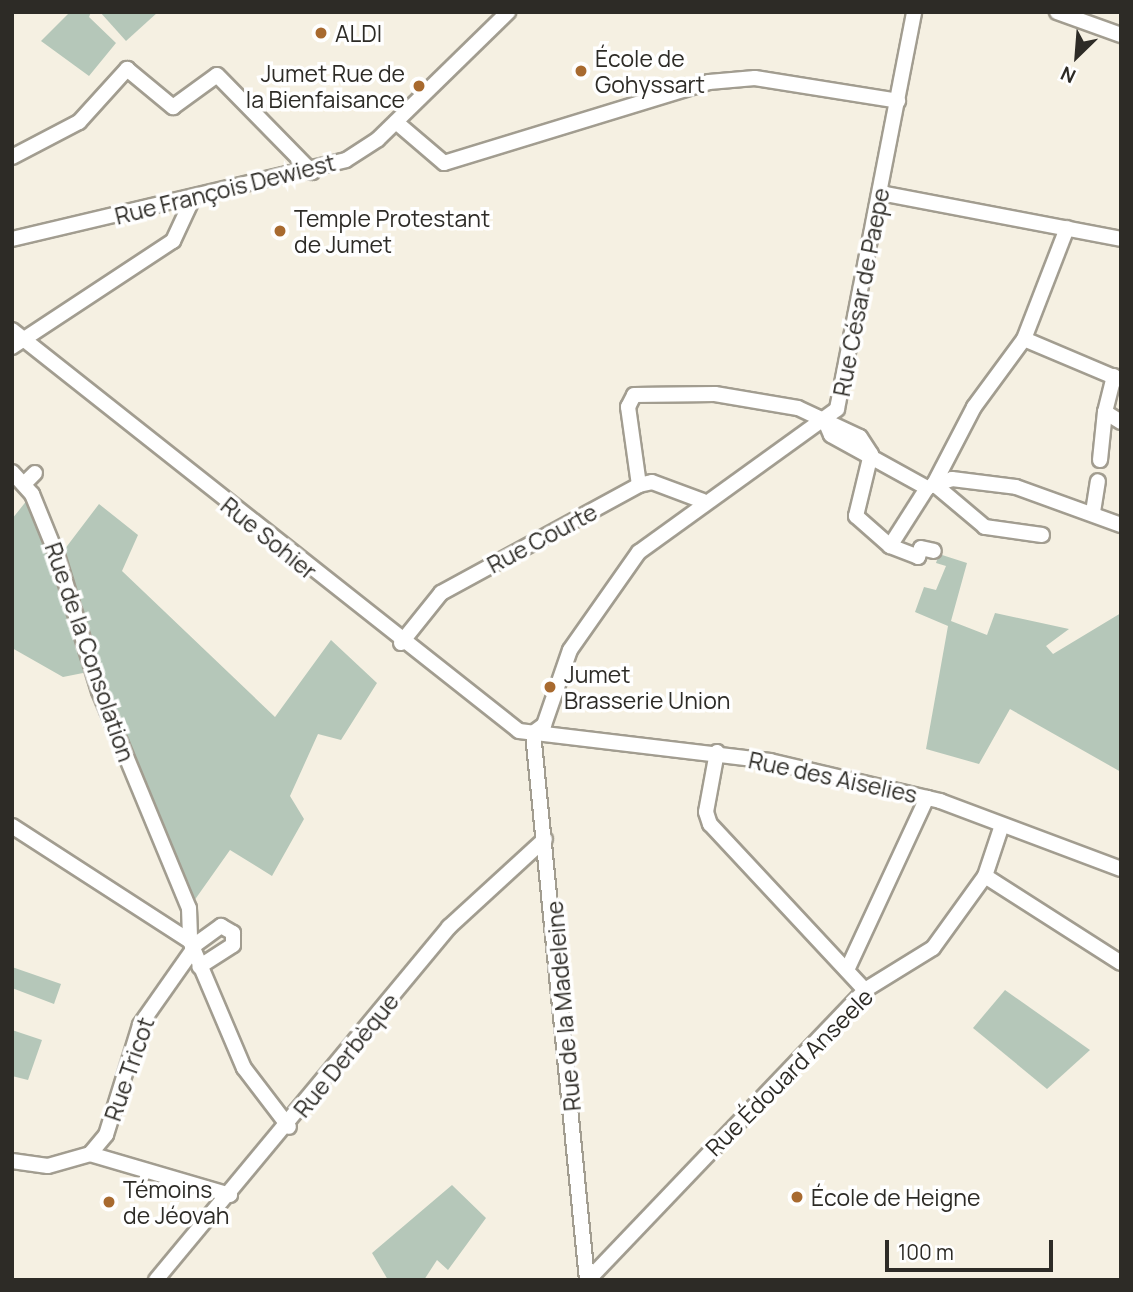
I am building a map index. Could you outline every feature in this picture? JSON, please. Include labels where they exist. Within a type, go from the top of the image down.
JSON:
[{"type":"street","name":"Rue François Dewiest","points":[[12,239],[312,172],[351,158],[396,122],[508,12]]},
{"type":"street","name":"Rue César de Paepe","points":[[533,733],[544,726],[570,650],[622,572],[703,500],[824,421],[841,399],[914,12]]},
{"type":"street","points":[[1057,12],[1121,35]]},
{"type":"street","points":[[12,157],[79,122],[127,69],[173,107],[217,75],[312,172]]},
{"type":"street","points":[[396,122],[444,163],[709,82],[755,78],[898,101]]},
{"type":"street","points":[[880,193],[1121,239]]},
{"type":"street","points":[[12,347],[18,333],[173,241],[192,200]]},
{"type":"street","points":[[890,546],[931,486],[974,407],[1024,339],[1067,228]]},
{"type":"street","name":"Rue Sohier","points":[[18,333],[401,643],[503,721],[533,733]]},
{"type":"street","points":[[1024,339],[1117,378],[1105,412],[1100,460]]},
{"type":"street","points":[[703,500],[652,482],[639,485],[628,407],[634,395],[741,397],[798,408],[824,421],[831,435],[931,486],[985,527],[1042,535]]},
{"type":"street","points":[[1105,412],[1121,422]]},
{"type":"street","points":[[871,454],[856,516],[890,546],[918,557],[921,548],[934,551]]},
{"type":"street","name":"Rue de la Consolation","points":[[12,472],[30,478],[99,691],[189,908],[191,946]]},
{"type":"street","points":[[931,486],[952,479],[1016,487],[1119,523]]},
{"type":"street","points":[[1093,512],[1098,481]]},
{"type":"street","name":"Rue Courte","points":[[401,643],[441,593],[639,485]]},
{"type":"street","name":"Rue des Aiselies","points":[[533,733],[717,752],[927,798],[1001,828],[1121,869]]},
{"type":"street","name":"Rue de la Madeleine","points":[[533,733],[588,1280]]},
{"type":"street","points":[[717,752],[706,812],[710,824],[865,990]]},
{"type":"street","points":[[846,970],[927,798]]},
{"type":"street","points":[[12,826],[191,946],[244,1068],[289,1127]]},
{"type":"street","name":"Rue Édouard Anseele","points":[[588,1280],[865,990],[933,948],[985,876],[1001,828]]},
{"type":"street","name":"Rue Derbèque","points":[[156,1280],[289,1127],[449,928],[545,839]]},
{"type":"street","points":[[985,876],[1121,963]]},
{"type":"street","name":"Rue Tricot","points":[[90,1154],[106,1135],[140,1026],[191,946],[221,926],[233,933],[233,946],[200,967]]},
{"type":"street","points":[[12,1161],[48,1166],[90,1154],[230,1195]]},
{"type":"green space","points":[[70,12],[91,12],[89,17],[116,43],[89,76],[41,41]]},
{"type":"green space","points":[[100,12],[158,12],[126,41]]},
{"type":"green space","points":[[32,494],[58,558],[99,504],[138,535],[122,571],[275,717],[331,640],[377,683],[341,740],[318,734],[290,796],[304,819],[272,876],[230,850],[189,908],[93,671],[63,677],[12,648],[12,519]]},
{"type":"green space","points":[[939,554],[967,563],[951,621],[987,635],[995,613],[1069,629],[1046,646],[1053,654],[1121,613],[1121,772],[1010,709],[979,764],[926,749],[948,626],[915,612],[924,587],[936,590],[946,566],[936,563]]},
{"type":"green space","points":[[12,967],[61,984],[54,1004],[12,988]]},
{"type":"green space","points":[[1005,990],[1090,1050],[1047,1089],[973,1028]]},
{"type":"green space","points":[[12,1030],[42,1040],[28,1080],[12,1076]]},
{"type":"green space","points":[[452,1185],[486,1218],[448,1270],[437,1260],[424,1280],[388,1280],[372,1253]]},
{"type":"place","name":"ALDI","points":[[321,33]]},
{"type":"place","name":"École de Gohyssart","points":[[581,71]]},
{"type":"place","name":"Jumet Rue de la Bienfaisance","points":[[419,86]]},
{"type":"place","name":"Temple Protestant de Jumet","points":[[280,231]]},
{"type":"place","name":"Jumet Brasserie Union","points":[[550,687]]},
{"type":"place","name":"École de Heigne","points":[[797,1197]]},
{"type":"place","name":"Témoins de Jéovah","points":[[109,1202]]}]
